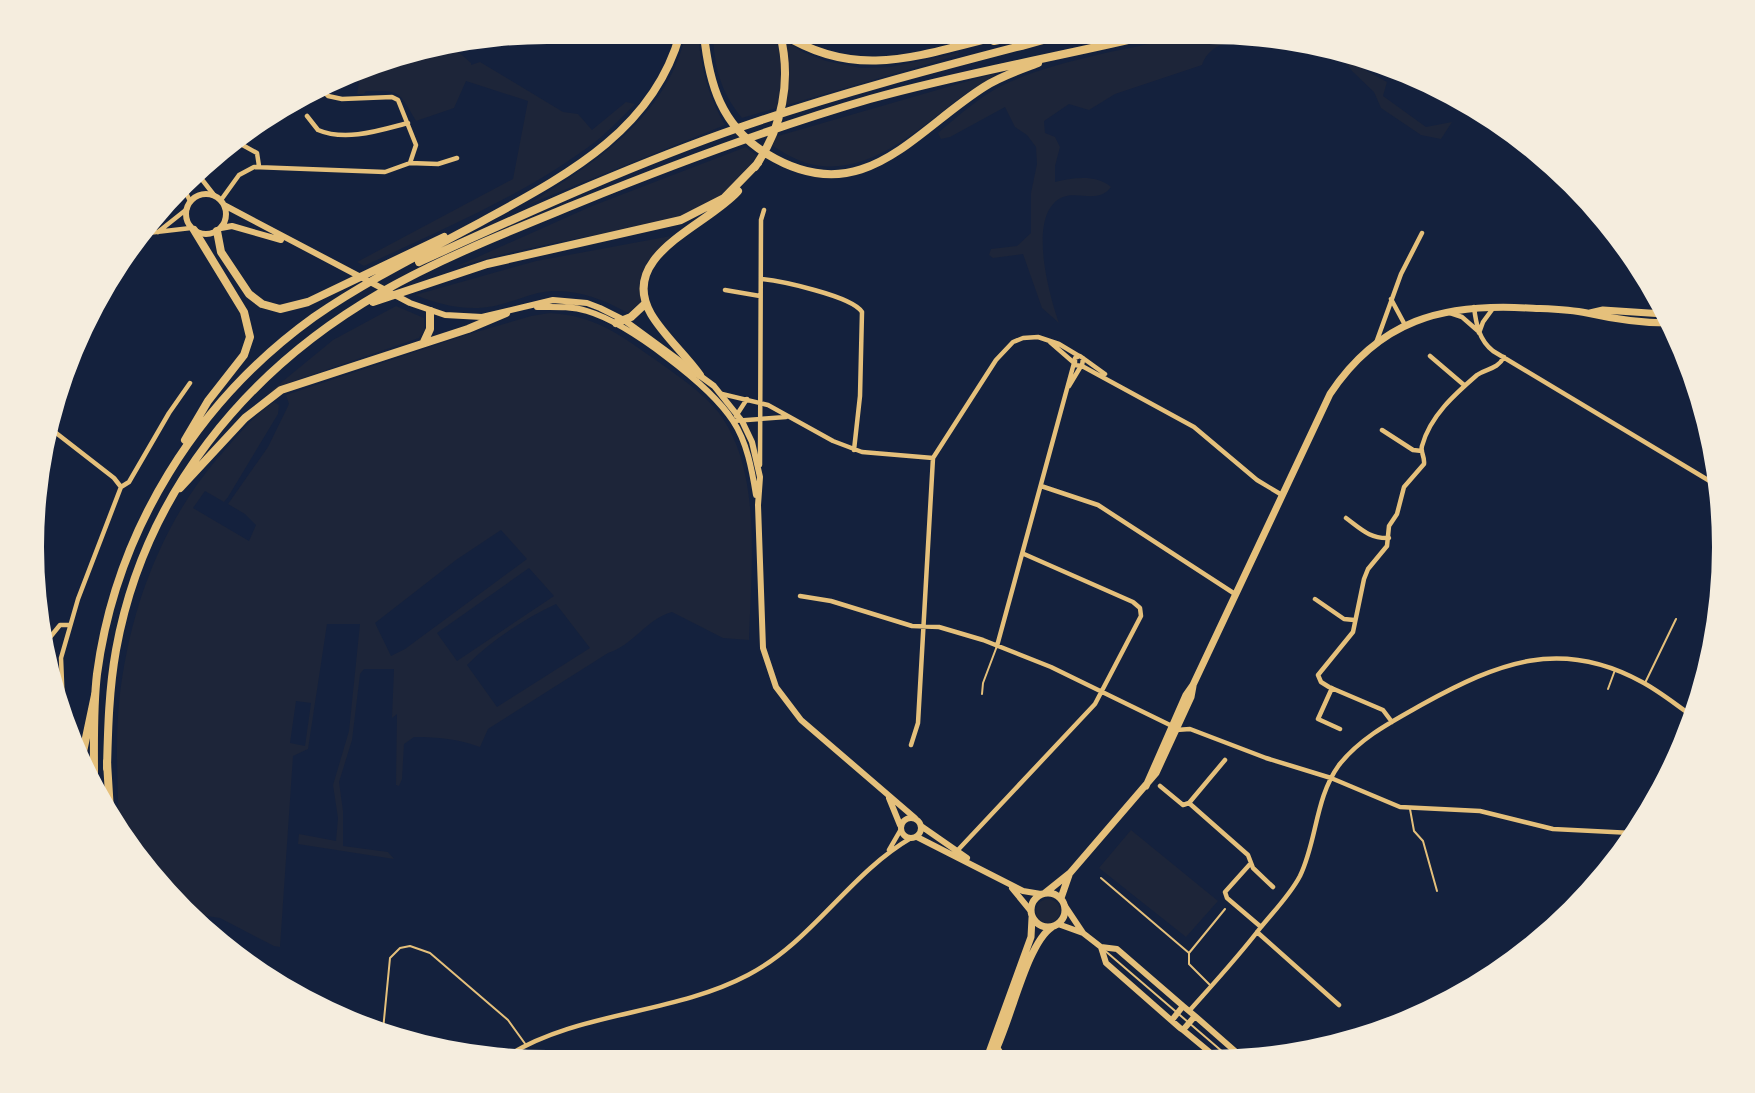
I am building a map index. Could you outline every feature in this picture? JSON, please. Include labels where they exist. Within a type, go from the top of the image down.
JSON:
[{"type":"highway","points":[[166,476],[206,419],[251,369],[299,328],[350,295],[540,190],[615,137],[639,112],[655,90],[677,44]]},
{"type":"highway","points":[[705,44],[707,68],[720,104],[734,127],[764,152],[789,165],[822,172],[838,172],[880,163],[921,137],[985,86],[1056,56]]},
{"type":"highway","points":[[700,375],[658,324],[646,303],[644,293],[647,271],[658,252],[720,209],[737,192],[758,163],[774,134],[783,104],[785,71],[782,44]]},
{"type":"highway","points":[[800,44],[818,53],[857,62],[880,62],[978,44]]},
{"type":"highway","points":[[921,55],[966,44]]},
{"type":"highway","points":[[350,295],[542,206],[697,143],[841,96],[1030,44]]},
{"type":"highway","points":[[106,790],[111,689],[121,625],[142,560],[170,500],[204,446],[246,395],[306,342],[358,307],[414,275],[526,225],[725,146],[873,99],[998,67],[1110,44]]},
{"type":"highway","points":[[358,307],[478,266],[681,220],[724,198],[758,163]]},
{"type":"highway","points":[[218,230],[221,252],[249,294],[268,307],[285,309],[308,302],[391,261],[479,223]]},
{"type":"highway","points":[[85,746],[104,636],[122,572],[139,529],[197,417],[244,355],[250,338],[244,312],[193,229]]},
{"type":"highway","points":[[620,321],[631,317],[646,303]]},
{"type":"highway","points":[[424,342],[430,329],[430,311]]},
{"type":"highway","points":[[170,500],[226,437],[254,410],[275,394],[295,384],[506,313]]},
{"type":"highway","points":[[94,767],[95,695]]},
{"type":"highway","points":[[107,762],[109,794]]},
{"type":"main road","points":[[990,1050],[1031,937],[1032,902],[1070,873],[1146,786],[1330,394],[1343,374],[1376,343],[1405,325],[1438,312],[1474,306],[1587,313],[1602,318],[1659,322]]},
{"type":"main road","points":[[1587,313],[1603,310],[1654,313]]},
{"type":"main road","points":[[1174,728],[1183,715],[1193,685]]},
{"type":"main road","points":[[1060,898],[1070,873]]},
{"type":"main road","points":[[998,1048],[1035,946],[1043,934],[1064,916],[1065,906],[1060,898],[1043,893]]},
{"type":"main road","points":[[1031,914],[1041,926],[1055,926]]},
{"type":"street","points":[[327,94],[334,98],[392,97],[402,106],[416,145],[410,163]]},
{"type":"street","points":[[307,116],[321,132],[365,134],[408,123]]},
{"type":"street","points":[[243,145],[257,153],[259,166]]},
{"type":"street","points":[[218,230],[225,220],[222,203],[239,175],[259,166],[384,172],[410,163],[438,164],[458,158]]},
{"type":"street","points":[[202,180],[222,203],[290,242],[430,311],[460,317],[506,313],[523,308],[575,308],[620,321],[700,375],[723,394],[742,421],[752,442],[760,477]]},
{"type":"street","points":[[187,195],[190,201]]},
{"type":"street","points":[[193,229],[187,221],[190,201],[199,195],[214,195]]},
{"type":"street","points":[[155,233],[187,209]]},
{"type":"street","points":[[764,210],[760,279],[758,505],[763,648],[776,687],[801,720],[915,818],[921,826],[980,868],[1007,884],[1023,891],[1043,893]]},
{"type":"street","points":[[155,233],[193,229],[205,234],[232,226],[290,242]]},
{"type":"street","points":[[1376,343],[1391,299],[1422,233]]},
{"type":"street","points":[[760,279],[782,282],[851,303],[862,312],[859,414],[854,450]]},
{"type":"street","points":[[725,290],[760,296]]},
{"type":"street","points":[[1391,299],[1405,325]]},
{"type":"street","points":[[1474,306],[1479,333],[1484,344],[1707,479]]},
{"type":"street","points":[[1479,333],[1483,322],[1495,306]]},
{"type":"street","points":[[1438,312],[1462,317],[1479,333]]},
{"type":"street","points":[[620,321],[710,392],[733,421],[744,445],[758,505]]},
{"type":"street","points":[[911,745],[918,723],[933,458],[1008,346],[1023,338],[1038,337],[1048,340],[1081,357],[1109,378]]},
{"type":"street","points":[[1048,340],[1073,363],[1109,378],[1194,426],[1257,480],[1282,495]]},
{"type":"street","points":[[1430,356],[1464,385]]},
{"type":"street","points":[[997,646],[1024,554],[1073,363],[1081,357]]},
{"type":"street","points":[[1068,388],[1082,366],[1081,357]]},
{"type":"street","points":[[1392,722],[1383,711],[1321,682],[1318,675],[1353,632],[1354,620],[1368,569],[1387,546],[1389,526],[1396,514],[1404,487],[1424,464],[1425,456],[1422,445],[1444,406],[1464,385],[1479,374],[1496,368],[1504,357]]},
{"type":"street","points":[[61,677],[60,662],[70,625],[121,486],[129,482],[169,413],[190,384]]},
{"type":"street","points":[[723,394],[759,401],[854,450],[868,454],[933,458]]},
{"type":"street","points":[[733,421],[747,399]]},
{"type":"street","points":[[733,421],[789,417]]},
{"type":"street","points":[[1382,430],[1413,450],[1422,451]]},
{"type":"street","points":[[57,434],[121,486]]},
{"type":"street","points":[[1041,486],[1098,505],[1235,594]]},
{"type":"street","points":[[1346,518],[1369,536],[1376,539],[1389,538]]},
{"type":"street","points":[[957,851],[1085,716],[1101,692],[1138,621],[1140,608],[1133,602],[1024,554]]},
{"type":"street","points":[[800,596],[831,601],[912,626],[939,627],[997,646],[1051,667],[1071,679],[1174,728],[1190,729],[1331,778],[1410,809],[1480,812],[1553,829],[1622,833]]},
{"type":"street","points":[[1315,598],[1344,619],[1354,620]]},
{"type":"street","points":[[52,636],[60,626],[70,625]]},
{"type":"street","points":[[1172,1020],[1176,1012],[1187,1008],[1211,986],[1300,876],[1331,778],[1361,742],[1392,722],[1473,677],[1514,662],[1567,659],[1616,670],[1645,683],[1684,710]]},
{"type":"street","points":[[1332,688],[1318,719],[1340,729]]},
{"type":"street","points":[[1183,715],[1190,729]]},
{"type":"street","points":[[1160,786],[1183,805],[1189,803],[1225,760]]},
{"type":"street","points":[[889,797],[904,837],[914,838],[980,868]]},
{"type":"street","points":[[1189,803],[1248,855],[1253,868],[1273,886]]},
{"type":"street","points":[[520,1048],[561,1032],[690,999],[747,976],[803,935],[889,850],[906,818],[915,818]]},
{"type":"street","points":[[889,850],[914,838],[921,826]]},
{"type":"street","points":[[1251,862],[1225,892],[1227,898],[1261,927]]},
{"type":"street","points":[[1007,884],[1031,914]]},
{"type":"street","points":[[1065,906],[1083,933],[1101,947],[1117,949],[1232,1049]]},
{"type":"street","points":[[1055,926],[1083,933]]},
{"type":"street","points":[[1257,932],[1339,1005]]},
{"type":"street","points":[[1101,947],[1106,963],[1207,1050]]},
{"type":"street","points":[[1183,1030],[1191,1024],[1195,1016]]},
{"type":"street","points":[[998,1048],[995,1040],[999,1023]]},
{"type":"lane","points":[[1645,683],[1676,619]]},
{"type":"lane","points":[[982,694],[983,683],[997,646]]},
{"type":"lane","points":[[1608,689],[1616,670]]},
{"type":"lane","points":[[1410,809],[1414,831],[1423,841],[1437,891]]},
{"type":"lane","points":[[1101,878],[1189,953]]},
{"type":"lane","points":[[1211,986],[1189,964],[1189,953],[1225,909]]},
{"type":"lane","points":[[384,1023],[390,958],[400,948],[410,946],[429,953],[508,1020],[526,1045]]},
{"type":"lane","points":[[1101,947],[1219,1049]]},
{"type":"shaded area","points":[[683,44],[699,44],[706,81],[725,125],[527,205],[578,172],[625,135],[645,114],[662,90],[676,64]]},
{"type":"shaded area","points":[[714,44],[790,44],[826,61],[861,68],[890,67],[958,53],[959,55],[742,118],[724,89],[715,58]]},
{"type":"shaded area","points":[[1151,44],[1223,44],[1212,51],[1202,65],[1115,94],[1089,110],[1069,104],[1044,121],[1045,133],[1055,137],[1060,147],[1055,166],[1055,182],[1076,178],[1091,179],[1111,187],[1100,195],[1063,197],[1052,206],[1045,219],[1043,255],[1050,294],[1059,323],[1042,308],[1023,254],[993,258],[989,255],[991,249],[1017,246],[1031,233],[1031,193],[1037,164],[1036,147],[1027,135],[1015,127],[1005,107],[950,137],[941,139],[938,133],[984,96],[1001,86],[1020,77],[1090,57]]},
{"type":"shaded area","points":[[458,51],[471,65],[480,62],[563,112],[578,114],[592,130],[626,102],[635,104],[595,142],[540,179],[483,210],[364,266],[357,262],[513,179],[528,101],[466,81],[454,108],[416,121],[406,103],[397,94],[366,91],[364,94],[357,94],[358,80],[385,70]]},
{"type":"shaded area","points":[[1346,63],[1360,67],[1387,82],[1383,96],[1426,127],[1452,122],[1441,139],[1421,135],[1381,108],[1374,92]]},
{"type":"shaded area","points":[[996,73],[902,141],[862,161],[840,166],[818,166],[796,159],[764,140]]},
{"type":"shaded area","points":[[746,147],[757,156],[738,179],[716,199],[684,215],[648,226],[575,239],[453,268],[592,206]]},
{"type":"shaded area","points":[[671,236],[648,261],[643,272],[640,303],[628,313],[596,298],[573,292],[538,293],[479,308],[446,305],[415,295],[536,261]]},
{"type":"shaded area","points":[[396,306],[424,318],[425,330],[419,338],[291,382],[266,395],[333,340]]},
{"type":"shaded area","points":[[550,313],[580,318],[605,327],[628,341],[705,397],[719,413],[733,437],[743,464],[751,522],[749,640],[723,638],[672,612],[663,615],[625,644],[488,729],[480,747],[448,739],[414,737],[404,744],[402,779],[399,786],[396,785],[397,714],[392,718],[394,669],[364,669],[360,674],[352,740],[339,782],[343,811],[343,846],[388,852],[394,859],[298,844],[299,834],[336,841],[338,818],[333,785],[349,731],[360,624],[327,624],[308,749],[293,756],[280,947],[274,946],[220,918],[205,916],[147,853],[118,810],[117,735],[119,703],[123,670],[139,605],[163,544],[196,486],[251,421],[266,408],[274,402],[279,405],[278,414],[228,497],[224,502],[205,491],[193,508],[249,541],[256,525],[245,514],[228,504],[268,447],[289,404],[286,395],[466,335],[531,316]],"holes":[[[501,530],[527,559],[405,649],[391,656],[375,623],[456,560]],[[529,568],[554,596],[457,661],[437,633]],[[556,604],[590,648],[497,707],[467,665],[520,623]],[[296,701],[311,703],[305,746],[290,743]]]},
{"type":"shaded area","points":[[1131,830],[1218,901],[1186,937],[1099,868]]},
{"type":"shaded area","points":[[1048,899],[1056,903],[1060,911],[1056,919],[1048,923],[1040,919],[1036,911],[1040,903]]}]
